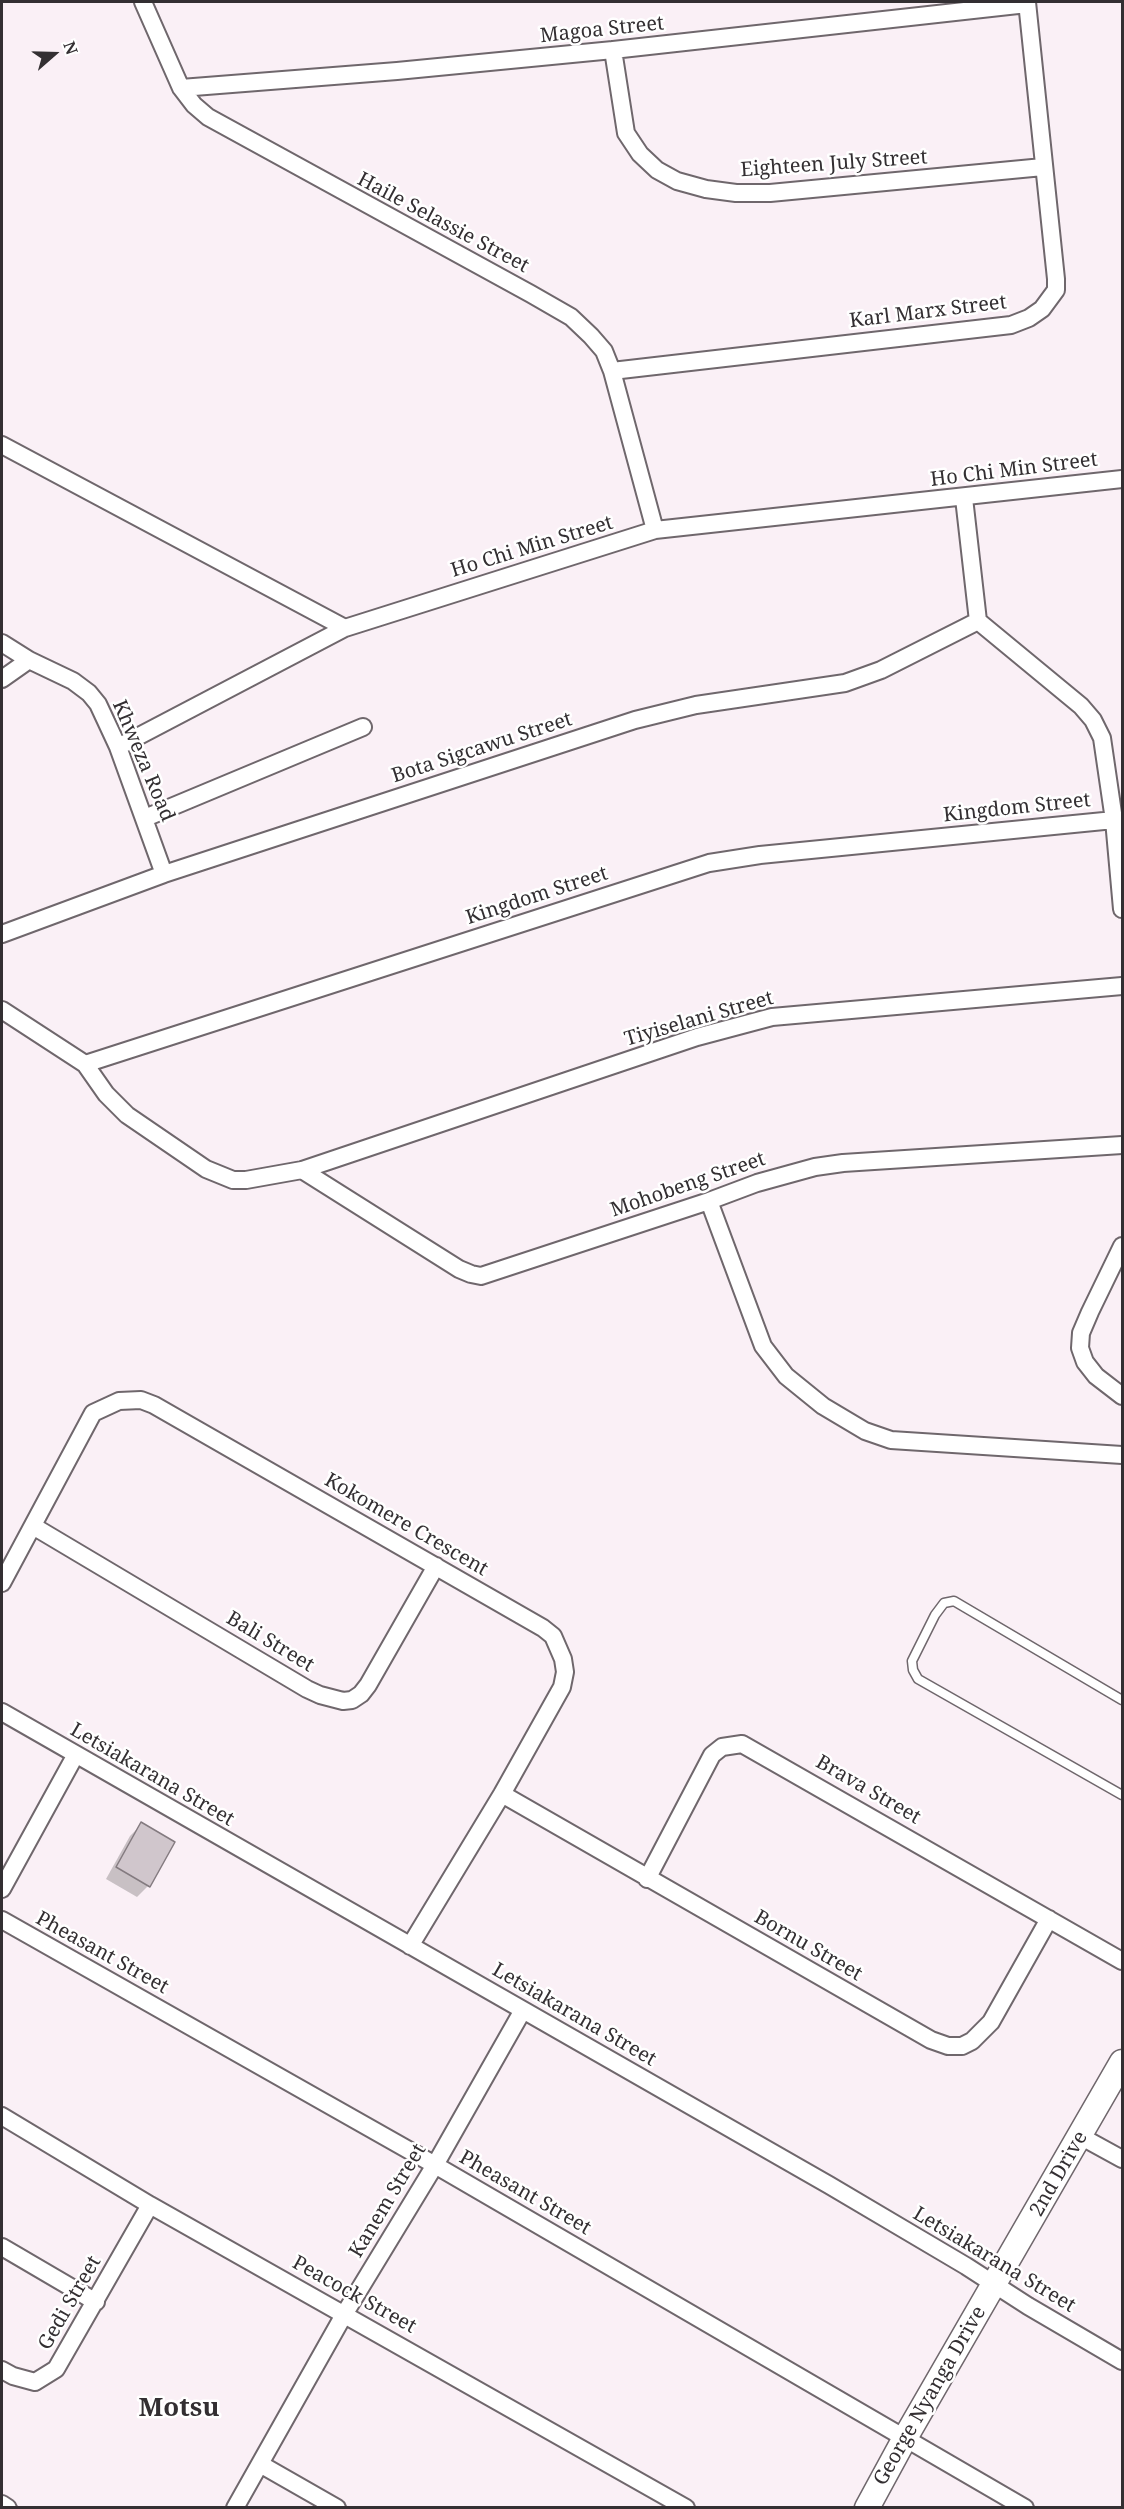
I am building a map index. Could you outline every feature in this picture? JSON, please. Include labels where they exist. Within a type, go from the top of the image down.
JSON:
[{"type":"street","name":"Haile Selassie Street","points":[[143,2],[181,88],[194,105],[208,117],[571,317],[604,351],[612,371],[655,531]]},
{"type":"street","name":"Magoa Street","points":[[181,88],[397,71],[613,50],[1027,3]]},
{"type":"street","name":"Karl Marx Street","points":[[612,371],[1011,325],[1029,318],[1042,309],[1056,290],[1027,3]]},
{"type":"street","name":"Eighteen July Street","points":[[613,50],[626,133],[640,154],[657,170],[677,181],[706,189],[736,193],[770,193],[1043,167]]},
{"type":"street","points":[[2,445],[345,628]]},
{"type":"street","name":"Ho Chi Min Street","points":[[118,747],[345,628],[655,531],[1122,479]]},
{"type":"street","points":[[964,498],[978,621],[1081,706],[1093,720],[1104,745],[1122,909]]},
{"type":"street","name":"Bota Sigcawu Street","points":[[2,934],[164,873],[635,720],[696,705],[845,683],[881,670],[978,621]]},
{"type":"street","name":"Khweza Road","points":[[2,643],[29,660],[73,681],[89,693],[106,718],[164,873]]},
{"type":"street","points":[[2,679],[29,660]]},
{"type":"street","points":[[145,818],[363,727]]},
{"type":"street","name":"Kingdom Street","points":[[86,1064],[709,863],[760,855],[1114,820]]},
{"type":"street","name":"Tiyiselani Street","points":[[86,1064],[106,1094],[128,1115],[221,1176],[233,1180],[246,1180],[302,1170],[697,1037],[772,1017],[1122,986]]},
{"type":"street","points":[[2,1010],[86,1064]]},
{"type":"street","name":"Mohobeng Street","points":[[302,1170],[459,1269],[475,1275],[504,1270],[785,1174],[843,1163],[1122,1145]]},
{"type":"street","points":[[709,1201],[763,1346],[786,1376],[823,1406],[865,1431],[891,1440],[1122,1455]]},
{"type":"street","points":[[1122,1245],[1081,1333],[1080,1348],[1085,1362],[1096,1376],[1122,1396]]},
{"type":"street","name":"Kokomere Crescent","points":[[2,1583],[93,1413],[119,1401],[141,1400],[154,1404],[543,1628],[552,1636],[563,1659],[566,1672],[562,1687],[502,1794],[410,1946]]},
{"type":"street","name":"Bali Street","points":[[33,1526],[307,1689],[343,1701],[352,1700],[361,1695],[436,1566]]},
{"type":"street","name":"Letsiakarana Street","points":[[2,1712],[75,1756],[829,2185],[1122,2361]]},
{"type":"street","name":"Brava Street","points":[[647,1879],[712,1755],[722,1747],[742,1744],[1122,1961]]},
{"type":"street","points":[[2,1889],[75,1756]]},
{"type":"street","name":"Bornu Street","points":[[502,1794],[931,2040],[948,2046],[962,2046],[972,2041],[991,2022],[1049,1919]]},
{"type":"street","name":"Pheasant Street","points":[[2,1920],[435,2165],[1025,2508]]},
{"type":"street","name":"Kanem Street","points":[[235,2508],[345,2313],[435,2165],[523,2010]]},
{"type":"street","name":"2nd Drive","points":[[994,2285],[1122,2062]]},
{"type":"street","name":"Peacock Street","points":[[2,2116],[150,2205],[345,2313],[686,2508]]},
{"type":"street","points":[[1080,2136],[1122,2159]]},
{"type":"street","name":"Gedi Street","points":[[2,2370],[13,2376],[35,2382],[56,2369],[150,2205]]},
{"type":"street","points":[[2,2247],[96,2302]]},
{"type":"street","name":"George Nyanga Drive","points":[[867,2508],[994,2285]]},
{"type":"street","points":[[260,2464],[337,2508]]},
{"type":"street","points":[[2,2504],[8,2508]]},
{"type":"lane","points":[[1122,1700],[954,1601],[944,1603],[935,1615],[912,1661],[913,1670],[918,1679],[1122,1795]]},
{"type":"building","points":[[141,1822],[175,1842],[150,1887],[116,1867]]},
{"type":"district","name":"Motsu","points":[[179,2409]]}]
